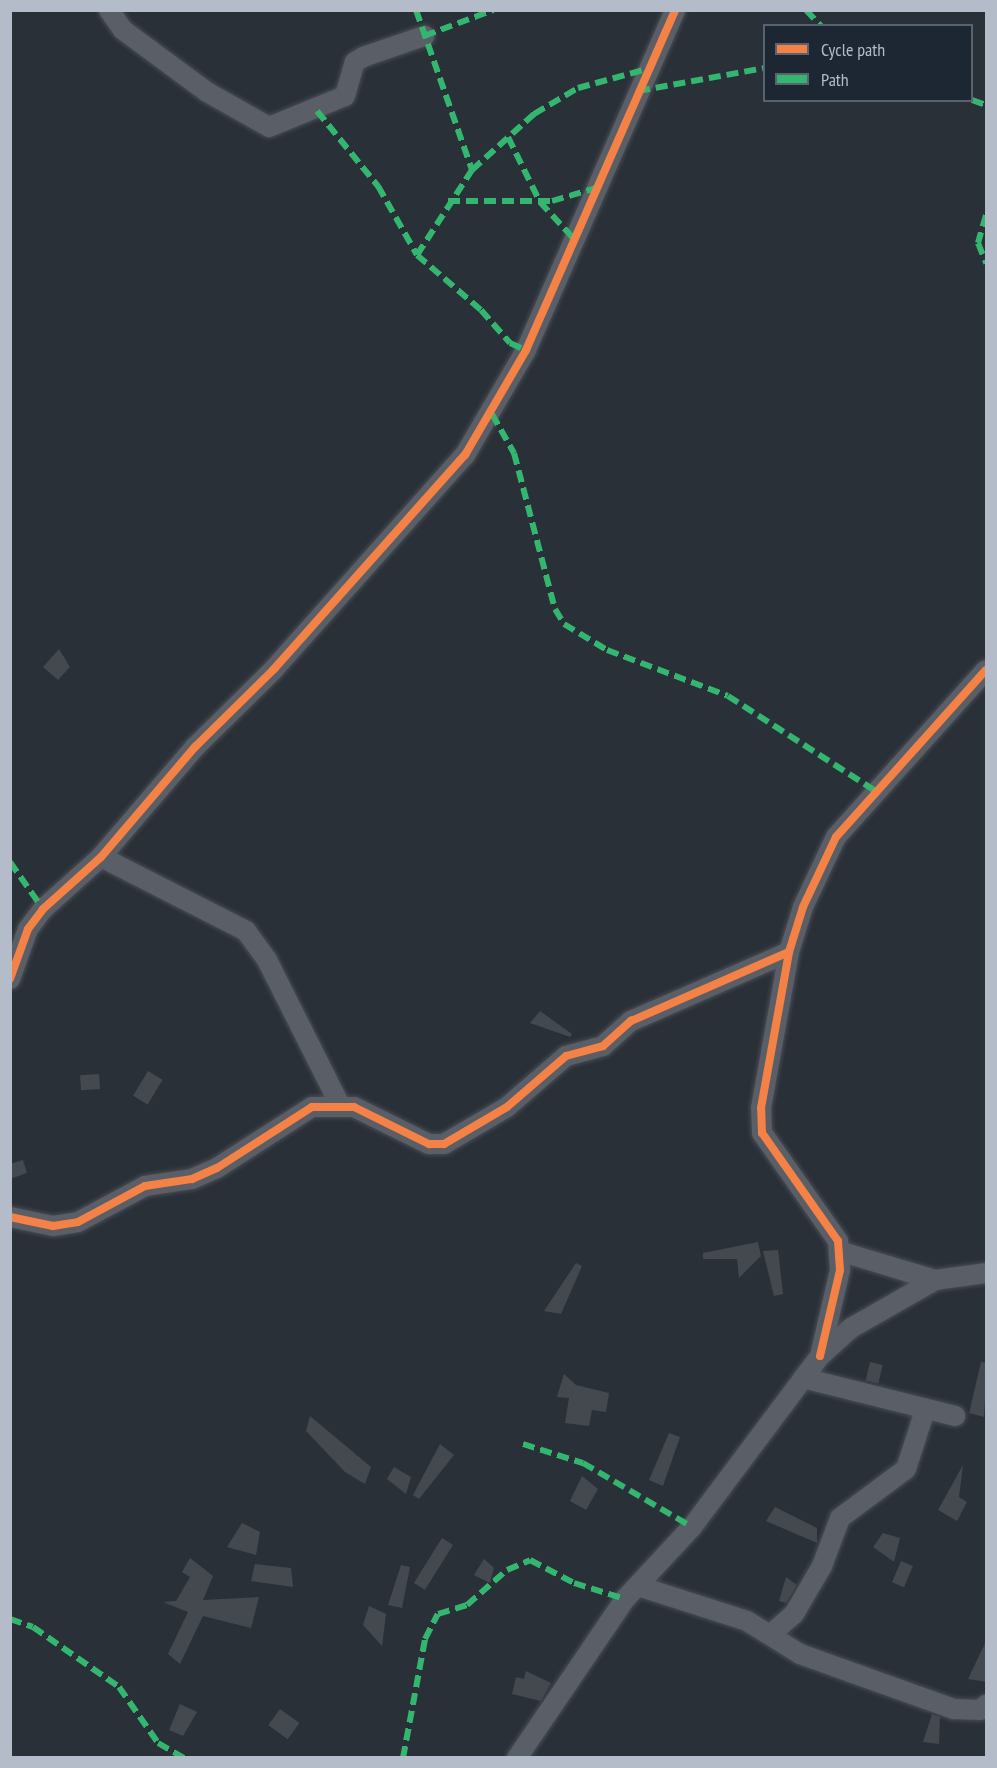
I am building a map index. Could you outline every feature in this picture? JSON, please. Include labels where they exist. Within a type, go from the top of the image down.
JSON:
[{"type":"street","points":[[109,10],[123,30],[207,92],[269,127],[345,96],[351,71],[363,57],[424,36]]},
{"type":"street","points":[[10,979],[33,922],[101,857],[465,454],[526,350],[675,10]]},
{"type":"street","points":[[820,1356],[840,1270],[834,1229],[762,1133],[761,1108],[789,952],[803,907],[836,837],[987,670]]},
{"type":"street","points":[[101,857],[246,931],[267,960],[339,1103]]},
{"type":"street","points":[[10,1217],[53,1226],[78,1222],[145,1186],[192,1179],[233,1159],[312,1107],[339,1103],[429,1144],[444,1144],[507,1107],[566,1056],[603,1046],[630,1021],[789,952]]},
{"type":"street","points":[[839,1251],[935,1280]]},
{"type":"street","points":[[517,1758],[594,1640],[718,1494],[820,1356],[851,1328],[935,1280],[979,1275],[987,1258]]},
{"type":"street","points":[[803,1378],[955,1416]]},
{"type":"street","points":[[771,1634],[794,1614],[816,1576],[840,1518],[906,1469],[926,1410]]},
{"type":"street","points":[[638,1586],[682,1596],[771,1634],[800,1654],[954,1709],[980,1710],[987,1705]]},
{"type":"building","points":[[59,649],[70,667],[58,680],[43,667]]},
{"type":"building","points":[[540,1011],[572,1034],[570,1037],[530,1023]]},
{"type":"building","points":[[148,1071],[163,1080],[148,1105],[133,1096]]},
{"type":"building","points":[[99,1074],[100,1089],[81,1090],[80,1075]]},
{"type":"building","points":[[23,1160],[27,1173],[10,1179],[10,1164]]},
{"type":"building","points":[[758,1242],[761,1256],[739,1278],[737,1259],[703,1259],[703,1253]]},
{"type":"building","points":[[778,1250],[783,1294],[774,1296],[763,1251]]},
{"type":"building","points":[[576,1263],[582,1266],[561,1314],[544,1311]]},
{"type":"building","points":[[870,1362],[883,1365],[878,1383],[866,1381]]},
{"type":"building","points":[[981,1362],[987,1363],[984,1417],[969,1413]]},
{"type":"building","points":[[564,1374],[576,1385],[609,1393],[606,1412],[592,1410],[589,1426],[565,1423],[569,1398],[557,1397]]},
{"type":"building","points":[[310,1416],[371,1467],[365,1484],[345,1472],[306,1431]]},
{"type":"building","points":[[669,1433],[680,1437],[663,1486],[649,1480]]},
{"type":"building","points":[[440,1444],[454,1455],[419,1499],[413,1495]]},
{"type":"building","points":[[963,1465],[959,1497],[967,1502],[957,1521],[938,1510]]},
{"type":"building","points":[[394,1467],[411,1477],[406,1494],[387,1479]]},
{"type":"building","points":[[582,1476],[598,1489],[586,1510],[570,1501]]},
{"type":"building","points":[[775,1507],[817,1528],[817,1543],[766,1521]]},
{"type":"building","points":[[242,1523],[260,1532],[256,1555],[227,1547]]},
{"type":"building","points":[[883,1533],[900,1538],[894,1562],[873,1547]]},
{"type":"building","points":[[442,1538],[453,1545],[425,1590],[414,1583]]},
{"type":"building","points":[[190,1558],[213,1576],[203,1600],[259,1597],[251,1628],[203,1616],[180,1664],[168,1654],[188,1612],[163,1602],[176,1601],[190,1577],[182,1572]]},
{"type":"building","points":[[484,1559],[494,1568],[490,1583],[474,1575]]},
{"type":"building","points":[[901,1561],[913,1566],[904,1587],[892,1582]]},
{"type":"building","points":[[255,1564],[291,1568],[293,1587],[251,1581]]},
{"type":"building","points":[[401,1565],[410,1567],[402,1608],[388,1605]]},
{"type":"building","points":[[786,1577],[797,1585],[786,1603],[779,1601]]},
{"type":"building","points":[[369,1606],[386,1614],[382,1646],[363,1625]]},
{"type":"building","points":[[987,1639],[987,1682],[968,1679]]},
{"type":"building","points":[[526,1671],[551,1683],[541,1701],[512,1694],[516,1677],[524,1679]]},
{"type":"building","points":[[180,1704],[197,1712],[183,1736],[169,1730]]},
{"type":"building","points":[[280,1709],[299,1723],[288,1739],[268,1725]]},
{"type":"building","points":[[932,1714],[940,1717],[939,1744],[923,1742]]},
{"type":"marked path","points":[[416,10],[472,170]]},
{"type":"marked path","points":[[424,36],[493,10]]},
{"type":"marked path","points":[[806,10],[819,24]]},
{"type":"marked path","points":[[638,91],[763,68]]},
{"type":"marked path","points":[[417,255],[472,170],[534,114],[578,88],[647,69]]},
{"type":"marked path","points":[[973,100],[986,105]]},
{"type":"marked path","points":[[317,111],[378,186],[417,255],[481,310],[510,343],[526,350]]},
{"type":"marked path","points":[[508,137],[540,202],[575,240]]},
{"type":"marked path","points":[[448,201],[552,201],[599,187]]},
{"type":"marked path","points":[[986,215],[978,243],[986,263]]},
{"type":"marked path","points":[[492,414],[514,453],[555,609],[564,624],[607,650],[728,696],[877,792]]},
{"type":"marked path","points":[[10,862],[43,909]]},
{"type":"marked path","points":[[523,1444],[583,1463],[692,1527]]},
{"type":"marked path","points":[[403,1758],[425,1639],[438,1614],[467,1605],[507,1570],[530,1560],[574,1583],[625,1599]]},
{"type":"marked path","points":[[10,1619],[33,1627],[119,1687],[158,1743],[184,1758]]},
{"type":"cycle path","points":[[10,979],[28,929],[43,909],[101,857],[195,747],[274,669],[465,455],[526,350],[675,10]]},
{"type":"cycle path","points":[[820,1356],[840,1270],[838,1241],[762,1133],[761,1108],[789,952],[803,907],[836,837],[986,670]]},
{"type":"cycle path","points":[[10,1217],[53,1226],[78,1222],[145,1186],[192,1179],[217,1168],[312,1107],[354,1107],[429,1144],[444,1144],[507,1107],[566,1056],[603,1046],[631,1021],[789,952]]}]
